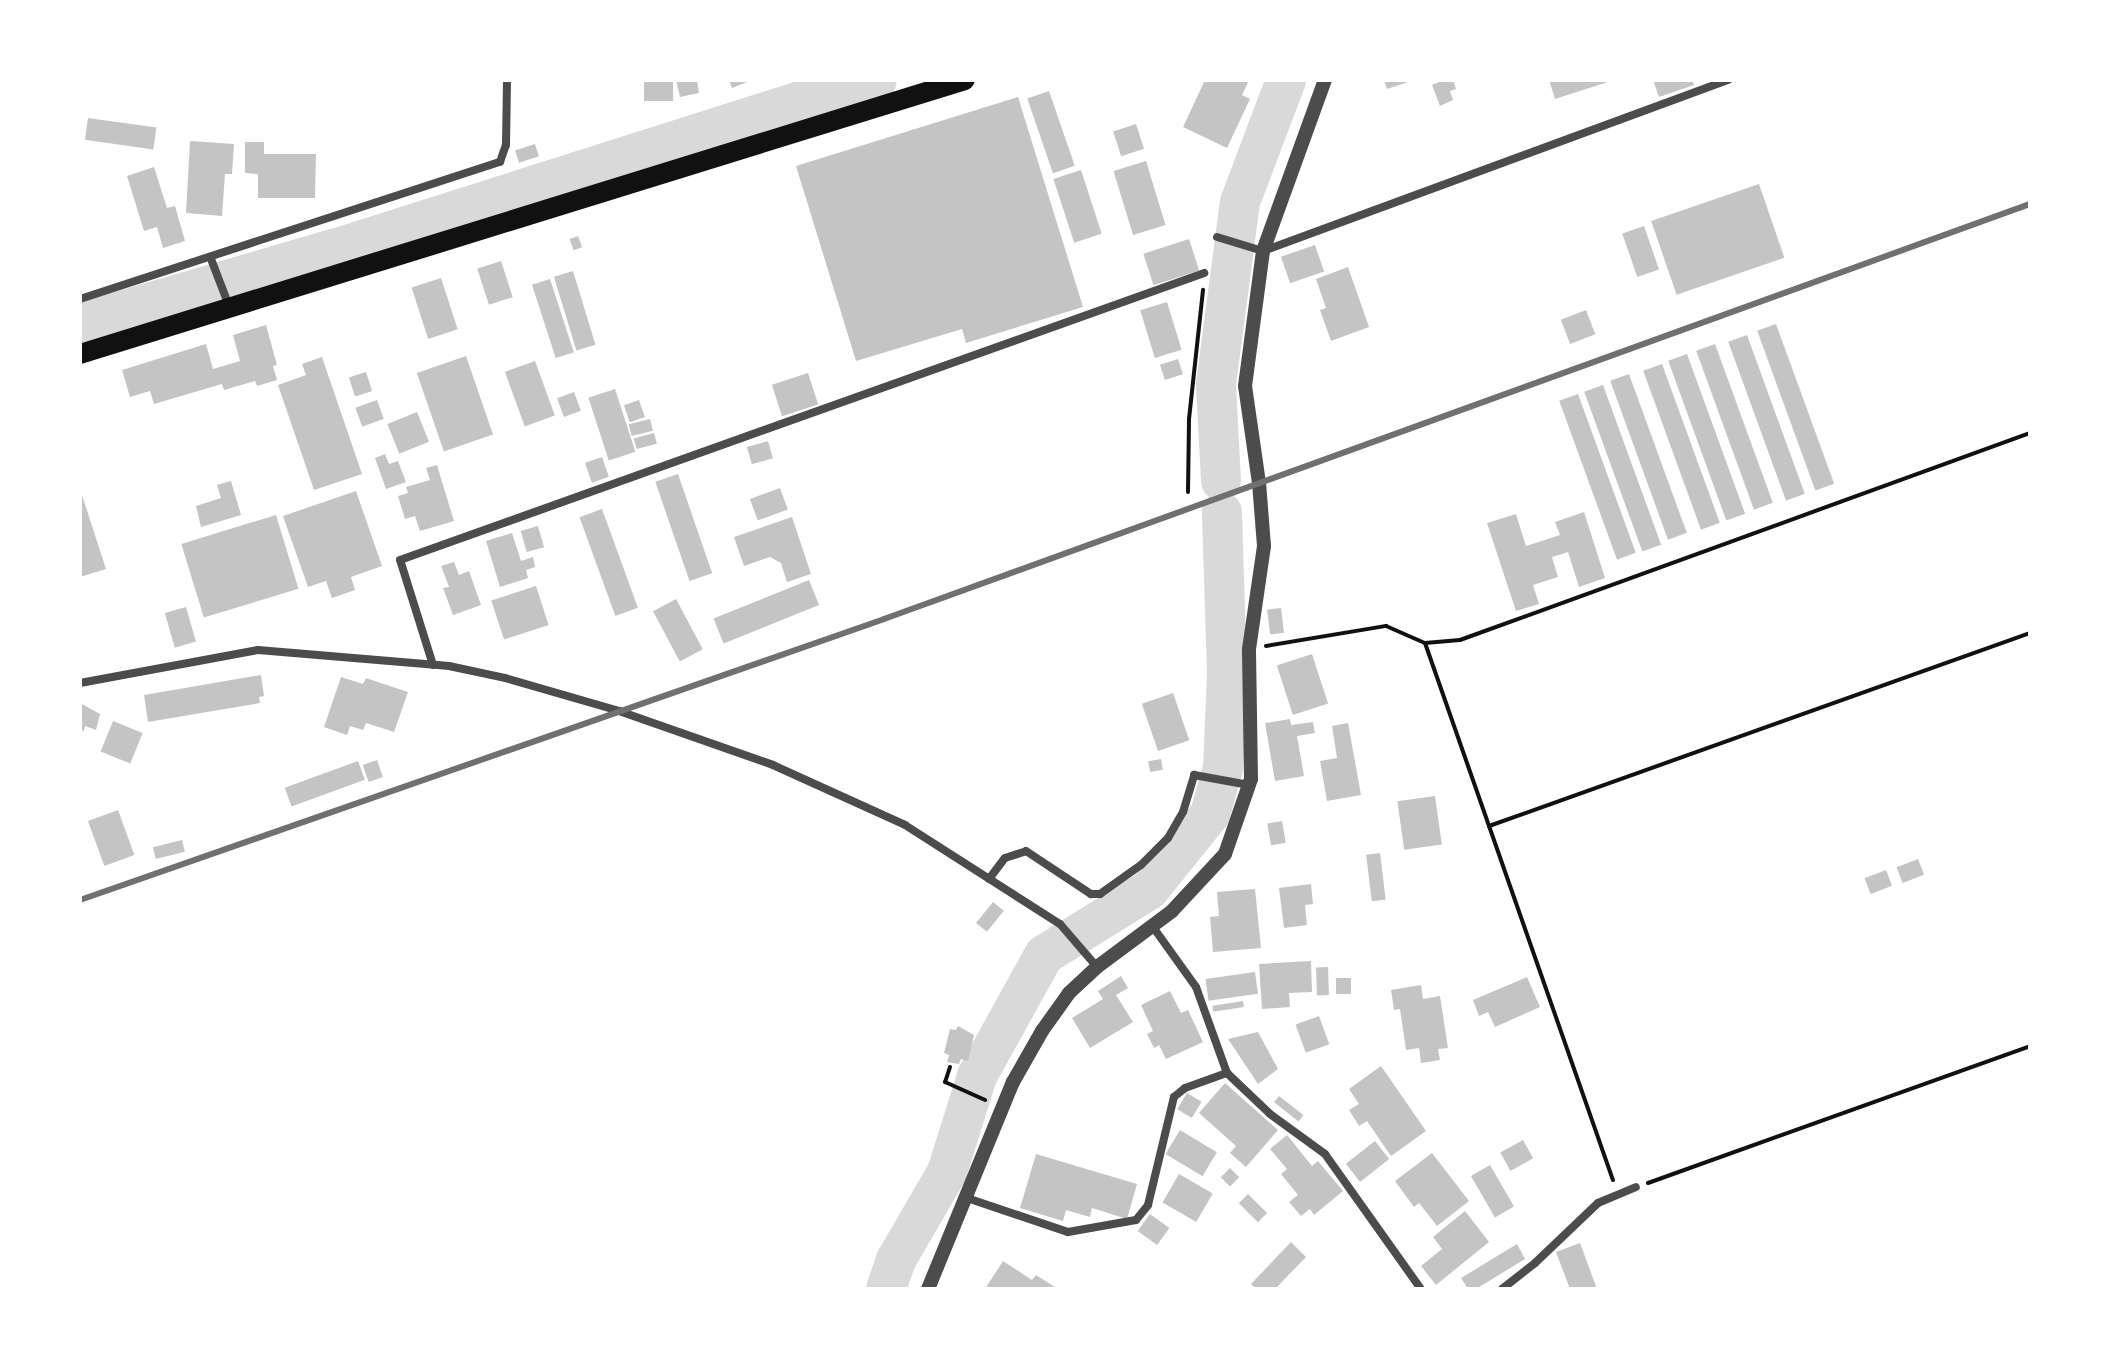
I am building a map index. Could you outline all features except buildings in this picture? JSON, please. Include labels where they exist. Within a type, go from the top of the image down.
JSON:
[{"type":"highway","points":[[80,354],[229,305],[965,80]]},
{"type":"street","points":[[80,299],[212,260],[500,162],[506,145],[507,80]]},
{"type":"street","points":[[928,1289],[1013,1082],[1035,1044],[1069,993],[1097,967],[1153,927],[1225,854],[1248,785],[1249,649],[1264,546],[1259,483],[1245,386],[1258,249],[1325,80]]},
{"type":"street","points":[[1217,237],[1258,249],[1729,80]]},
{"type":"street","points":[[212,260],[229,305]]},
{"type":"street","points":[[433,665],[400,560],[1204,273]]},
{"type":"street","points":[[80,683],[258,650],[433,665],[505,678],[619,711],[773,765],[905,825],[1060,924],[1097,967]]},
{"type":"street","points":[[989,879],[1005,858],[1026,851],[1091,894],[1100,894],[1141,865],[1168,838],[1183,812],[1194,775],[1248,785]]},
{"type":"street","points":[[1153,927],[1196,987],[1227,1073],[1270,1114],[1325,1154],[1421,1289]]},
{"type":"street","points":[[964,1197],[1068,1232],[1136,1220],[1148,1205],[1174,1097],[1185,1088],[1227,1073]]},
{"type":"street","points":[[1502,1289],[1535,1263],[1598,1203],[1636,1187]]},
{"type":"path","points":[[1188,492],[1189,419],[1204,273]]},
{"type":"path","points":[[1249,649],[1386,626],[1425,643],[1460,640],[2030,433]]},
{"type":"path","points":[[1489,826],[2030,633]]},
{"type":"path","points":[[1425,643],[1618,1194]]},
{"type":"path","points":[[1636,1187],[2030,1046]]},
{"type":"path","points":[[950,1067],[945,1082],[989,1102]]},
{"type":"waterway","points":[[80,323],[337,248],[812,97],[877,80]]},
{"type":"waterway","points":[[1221,481],[1216,384],[1240,202],[1286,80]]},
{"type":"waterway","points":[[886,1289],[896,1260],[947,1172],[977,1076],[1044,955],[1149,890],[1210,814],[1223,768],[1227,674],[1222,512]]},
{"type":"railway","points":[[80,900],[884,619],[2030,204]]}]
